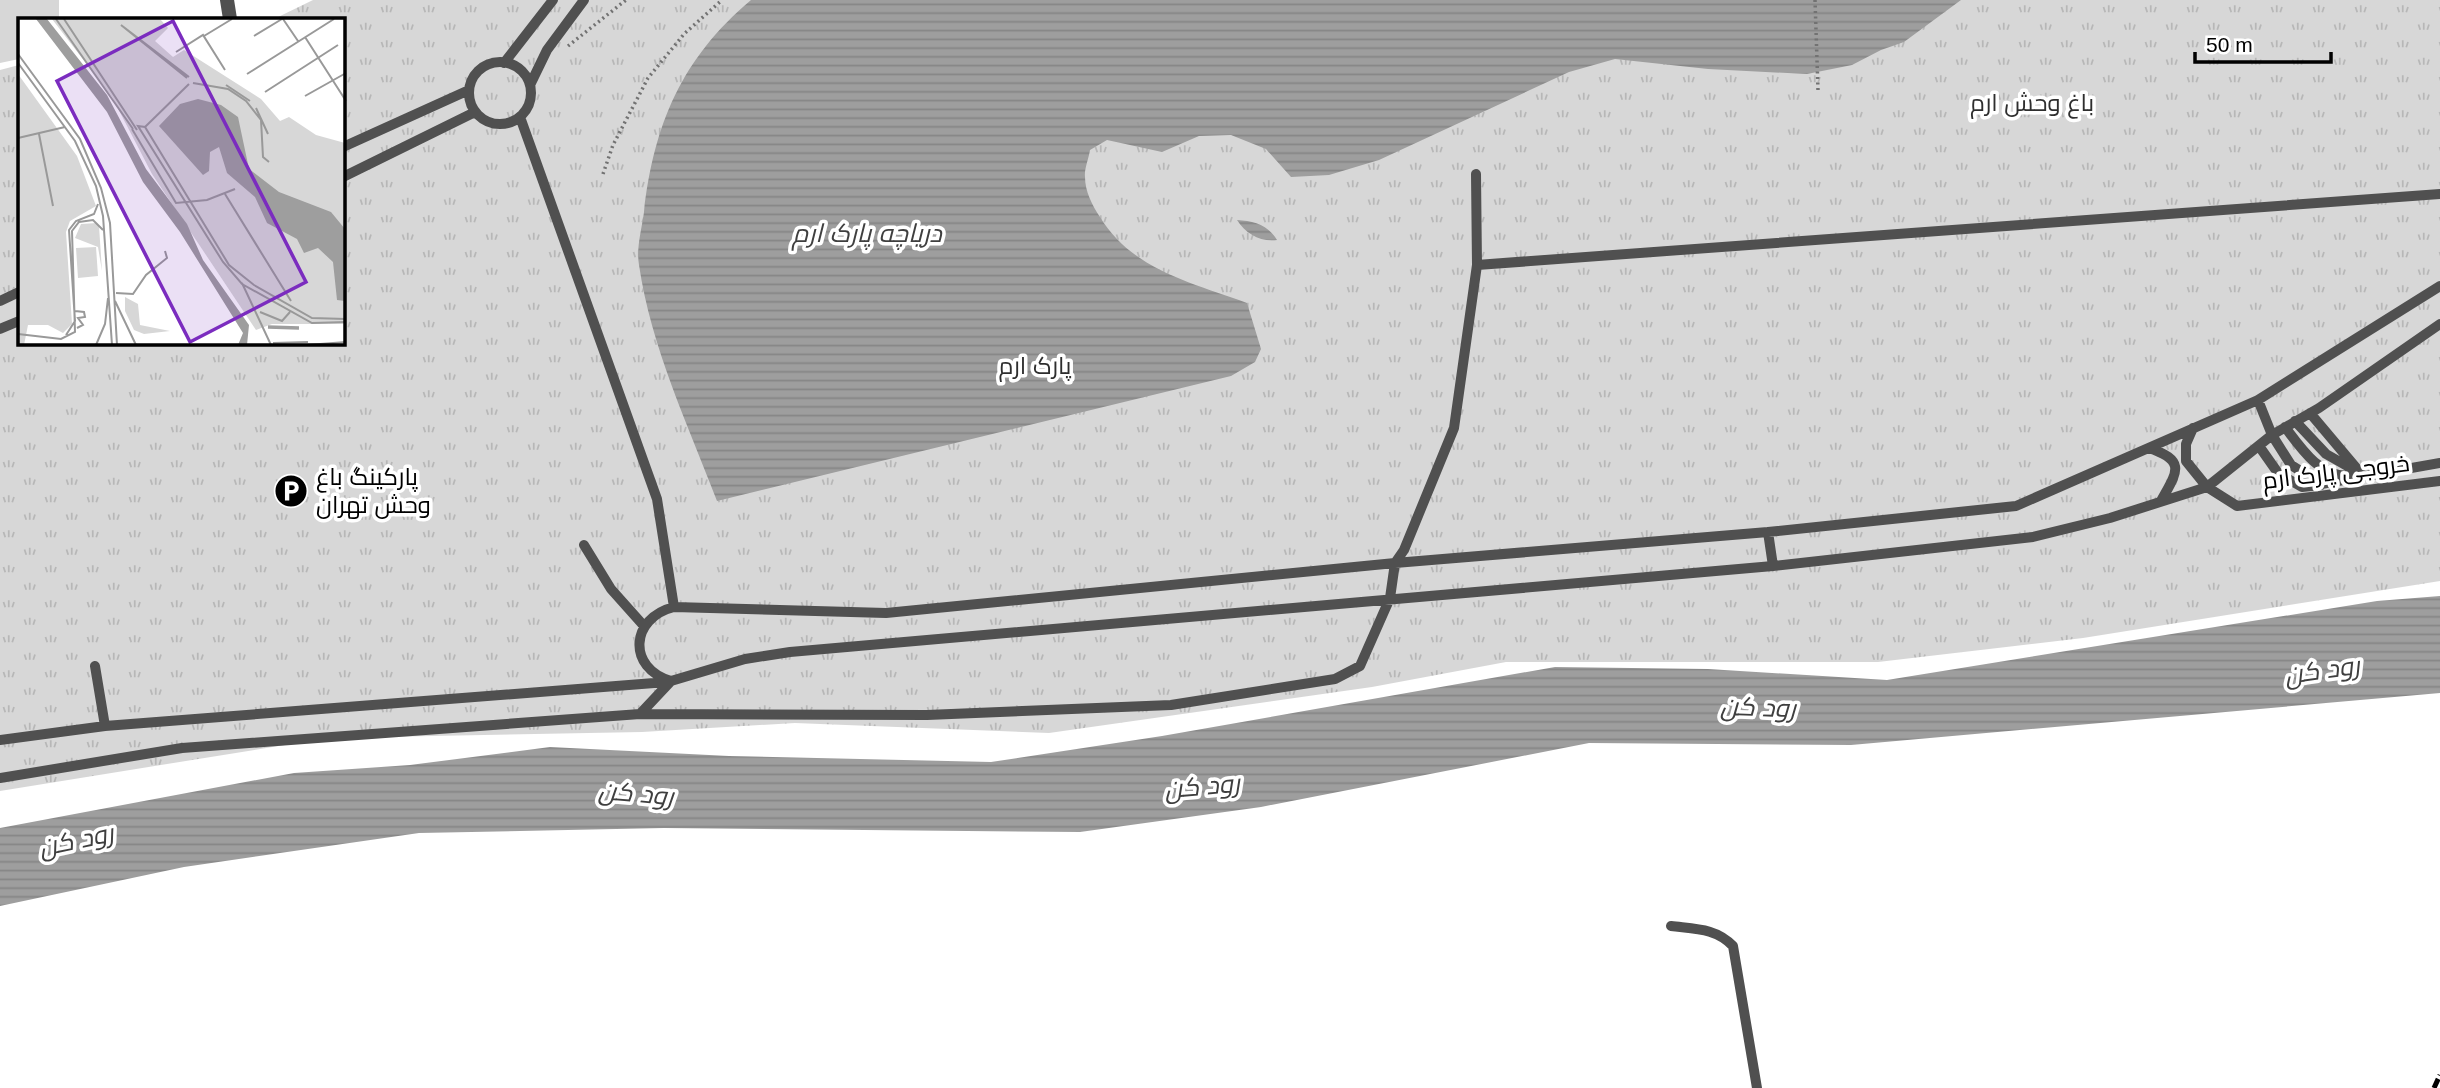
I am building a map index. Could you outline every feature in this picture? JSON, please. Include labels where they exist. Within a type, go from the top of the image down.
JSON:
[{"type":"street","points":[[227,0],[230,18]]},
{"type":"lane","points":[[505,63],[554,0]]},
{"type":"lane","points":[[530,85],[520,70],[505,63],[495,63],[477,72],[469,90],[475,112],[493,124],[508,124],[520,117],[530,102],[530,85],[547,50],[584,0]]},
{"type":"lane","points":[[345,146],[469,90]]},
{"type":"lane","points":[[345,176],[475,112]]},
{"type":"lane","points":[[520,117],[657,499],[674,607]]},
{"type":"lane","points":[[0,778],[182,748],[640,714],[927,715],[1182,703],[1335,678],[1360,666],[1390,598],[1395,563],[1404,550],[1454,428],[1477,265],[1476,174]]},
{"type":"lane","points":[[1477,265],[2440,194]]},
{"type":"lane","points":[[671,681],[651,671],[643,662],[640,638],[644,626],[652,616],[674,607],[886,613],[1395,563],[1768,533],[2016,506],[2258,400],[2440,286]]},
{"type":"lane","points":[[0,300],[18,292]]},
{"type":"lane","points":[[0,329],[18,321]]},
{"type":"lane","points":[[0,740],[105,726],[671,681],[745,659],[790,652],[1773,566],[2033,537],[2207,486],[2272,435],[2310,413],[2440,324]]},
{"type":"lane","points":[[2258,400],[2272,435],[2291,465],[2322,489]]},
{"type":"lane","points":[[2310,413],[2363,475]]},
{"type":"lane","points":[[2295,421],[2326,454],[2363,475]]},
{"type":"lane","points":[[2285,427],[2312,462],[2340,476],[2440,464]]},
{"type":"lane","points":[[2193,428],[2186,444],[2186,461],[2207,486]]},
{"type":"lane","points":[[2259,446],[2278,473],[2301,487],[2322,489],[2363,475]]},
{"type":"lane","points":[[2149,447],[2169,454],[2175,464],[2176,473],[2161,501]]},
{"type":"lane","name":"خروجی پارک ارم","points":[[2207,486],[2237,506],[2322,489],[2440,481]]},
{"type":"lane","points":[[1768,533],[1773,566]]},
{"type":"lane","points":[[584,545],[611,589],[644,626]]},
{"type":"lane","points":[[95,666],[105,726]]},
{"type":"lane","points":[[640,714],[671,681]]},
{"type":"lane","points":[[1671,926],[1709,930],[1724,936],[1733,946],[1757,1088]]},
{"type":"path","points":[[547,50],[572,44],[626,0]]},
{"type":"path","points":[[603,174],[614,145],[648,78],[684,34],[722,0]]},
{"type":"path","points":[[1815,0],[1818,90]]},
{"type":"green space","points":[[0,0],[59,0],[59,18],[18,18],[18,59],[0,63]]},
{"type":"green space","name":"پارک ارم","points":[[313,0],[2440,0],[2440,581],[2083,638],[1878,662],[1506,662],[1372,687],[1049,733],[795,723],[642,732],[328,738],[0,791],[0,70],[18,65],[18,345],[345,345],[345,18],[276,18]]},
{"type":"water","name":"دریاچه پارک ارم","points":[[751,0],[1961,0],[1904,42],[1852,65],[1807,74],[1708,69],[1615,59],[1569,72],[1379,160],[1329,175],[1291,177],[1266,149],[1231,135],[1199,136],[1162,152],[1107,140],[1090,150],[1085,174],[1088,193],[1100,217],[1113,235],[1146,262],[1185,281],[1247,303],[1261,349],[1255,362],[1231,376],[717,501],[661,356],[645,296],[638,252],[655,150],[675,95],[689,69],[707,45]]},
{"type":"water","points":[[1237,220],[1260,225],[1277,240],[1254,236]]},
{"type":"water","name":"رود کن","points":[[2440,596],[2440,693],[1851,745],[1589,743],[1261,807],[1080,832],[664,828],[419,833],[184,867],[0,906],[0,828],[294,773],[410,765],[550,747],[729,756],[991,762],[1162,736],[1555,667],[1708,669],[1887,680],[2377,601]]},
{"type":"railway","points":[[2434,1088],[2440,1075]]},
{"type":"place","name":"پارکینگ باغ وحش تهران","points":[[291,491]]},
{"type":"park label","name":"باغ وحش ارم","points":[[2032,103]]}]
